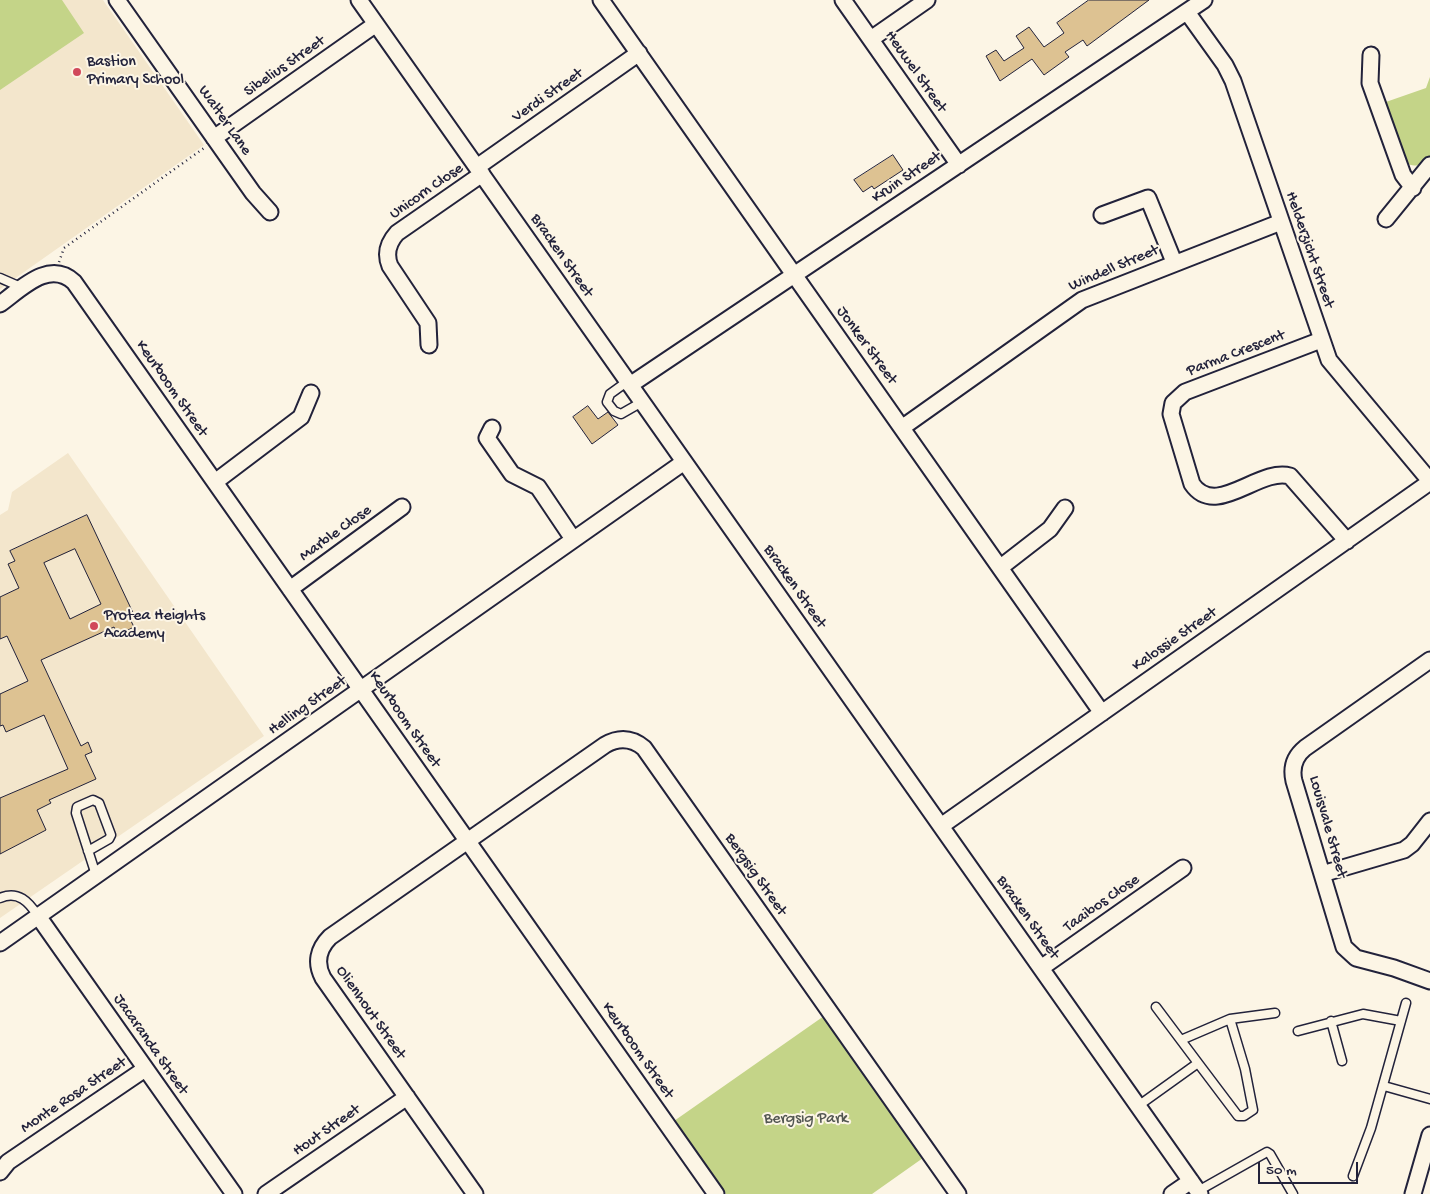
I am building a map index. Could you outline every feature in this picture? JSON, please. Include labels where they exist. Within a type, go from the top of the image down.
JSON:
[{"type":"street","name":"Walter Lane","points":[[118,0],[214,138],[270,212]]},
{"type":"street","name":"Bracken Street","points":[[359,0],[1197,1189]]},
{"type":"street","name":"Jonker Street","points":[[601,0],[903,427],[1102,713]]},
{"type":"street","name":"Heuwel Street","points":[[843,0],[959,165]]},
{"type":"street","points":[[871,39],[927,0]]},
{"type":"street","name":"Kruin Street","points":[[629,383],[794,275],[1204,0]]},
{"type":"street","name":"Helderzicht Street","points":[[1187,12],[1229,72],[1321,340],[1337,372],[1430,482]]},
{"type":"street","name":"Sibelius Street","points":[[214,138],[376,24]]},
{"type":"street","name":"Verdi Street","points":[[479,170],[639,53]]},
{"type":"street","points":[[1372,55],[1370,83],[1403,174],[1413,188]]},
{"type":"street","points":[[1386,219],[1430,165]]},
{"type":"street","name":"Unicorn Close","points":[[429,345],[428,323],[390,266],[387,257],[389,245],[397,234],[479,170]]},
{"type":"street","points":[[1102,215],[1148,198],[1174,262]]},
{"type":"street","name":"Windell Street","points":[[903,427],[1077,303],[1174,262],[1281,222]]},
{"type":"street","name":"Keurboom Street","points":[[23,288],[40,276],[57,273],[69,277],[74,282],[716,1194]]},
{"type":"street","points":[[0,304],[23,288]]},
{"type":"street","name":"Parma Crescent","points":[[1321,340],[1185,392],[1174,403],[1171,414],[1192,484],[1199,492],[1216,496],[1281,474],[1290,476],[1347,541]]},
{"type":"street","points":[[215,482],[301,417],[312,393]]},
{"type":"street","points":[[492,428],[487,438],[512,474],[538,488],[573,539]]},
{"type":"street","name":"Helling Street","points":[[0,943],[684,462]]},
{"type":"street","name":"Kalossie Street","points":[[941,826],[1430,482]]},
{"type":"street","name":"Marble Close","points":[[290,589],[402,507]]},
{"type":"street","points":[[1001,567],[1050,529],[1065,508]]},
{"type":"street","name":"Louisvale Street","points":[[1430,660],[1305,748],[1296,757],[1293,769],[1294,781],[1347,951],[1356,958],[1394,968],[1430,981]]},
{"type":"street","name":"Bergsig Street","points":[[468,842],[605,744],[623,739],[640,744],[958,1194]]},
{"type":"street","points":[[1322,874],[1404,850],[1412,844],[1430,821]]},
{"type":"street","name":"Olienhout Street","points":[[468,842],[330,937],[319,954],[318,967],[323,978],[475,1194]]},
{"type":"street","name":"Taaibos Close","points":[[1041,968],[1183,868]]},
{"type":"street","name":"Jacaranda Street","points":[[38,916],[234,1194]]},
{"type":"street","name":"Monte Rosa Street","points":[[0,1172],[8,1162],[145,1069]]},
{"type":"street","name":"Hout Street","points":[[266,1194],[407,1097]]},
{"type":"street","points":[[1413,1194],[1430,1135]]},
{"type":"street","points":[[1172,1194],[1197,1189]]},
{"type":"lane","points":[[0,278],[23,288]]},
{"type":"lane","points":[[629,383],[610,394],[607,402],[614,411],[620,414],[642,402]]},
{"type":"lane","points":[[88,851],[109,839],[110,835],[100,804],[93,800],[77,808],[76,811],[88,851],[96,875]]},
{"type":"lane","points":[[0,898],[10,895],[23,899],[38,916]]},
{"type":"lane","points":[[1353,1176],[1364,1152],[1406,1003]]},
{"type":"lane","points":[[1156,1007],[1238,1116],[1244,1116],[1251,1112],[1254,1106],[1230,1019]]},
{"type":"lane","points":[[1181,1040],[1230,1019],[1275,1013]]},
{"type":"lane","points":[[1298,1030],[1363,1014],[1402,1022]]},
{"type":"lane","points":[[1331,1021],[1342,1061]]},
{"type":"lane","points":[[1138,1106],[1198,1062]]},
{"type":"lane","points":[[1384,1086],[1430,1099]]},
{"type":"lane","points":[[1197,1189],[1267,1152],[1293,1194]]},
{"type":"path","points":[[64,248],[204,148],[214,138]]},
{"type":"shaded area","name":"Bastion Primary School","points":[[0,0],[103,0],[204,145],[0,289]]},
{"type":"shaded area","name":"Protea Heights Academy","points":[[68,453],[264,736],[0,918],[0,515],[8,510],[12,492]]},
{"type":"green space","points":[[0,0],[62,0],[84,33],[0,90]]},
{"type":"green space","points":[[1430,77],[1430,156],[1421,164],[1415,166],[1405,162],[1383,103],[1426,88]]},
{"type":"green space","name":"Bergsig Park","points":[[824,1016],[923,1158],[872,1194],[726,1194],[674,1121]]},
{"type":"building","points":[[1089,0],[1149,0],[1087,46],[1083,40],[1065,52],[1069,57],[1044,75],[1032,59],[1000,81],[986,56],[996,50],[1004,61],[1024,48],[1016,36],[1029,27],[1044,47],[1064,33],[1057,23]]},
{"type":"building","points":[[893,155],[903,170],[874,189],[872,186],[863,192],[854,180]]},
{"type":"building","points":[[588,406],[598,419],[608,412],[618,425],[592,444],[573,417]]},
{"type":"building","points":[[87,515],[135,617],[130,619],[134,627],[118,635],[114,627],[41,660],[81,746],[88,742],[92,752],[85,755],[96,779],[49,800],[51,803],[37,810],[46,830],[0,854],[0,798],[68,769],[44,715],[6,732],[3,725],[0,726],[0,694],[28,681],[7,636],[0,639],[0,597],[19,588],[8,564],[15,561],[10,551]],"holes":[[[75,549],[101,604],[70,619],[44,563]]]},
{"type":"place","name":"Bastion Primary School","points":[[77,72]]},
{"type":"place","name":"Protea Heights Academy","points":[[94,626]]}]
